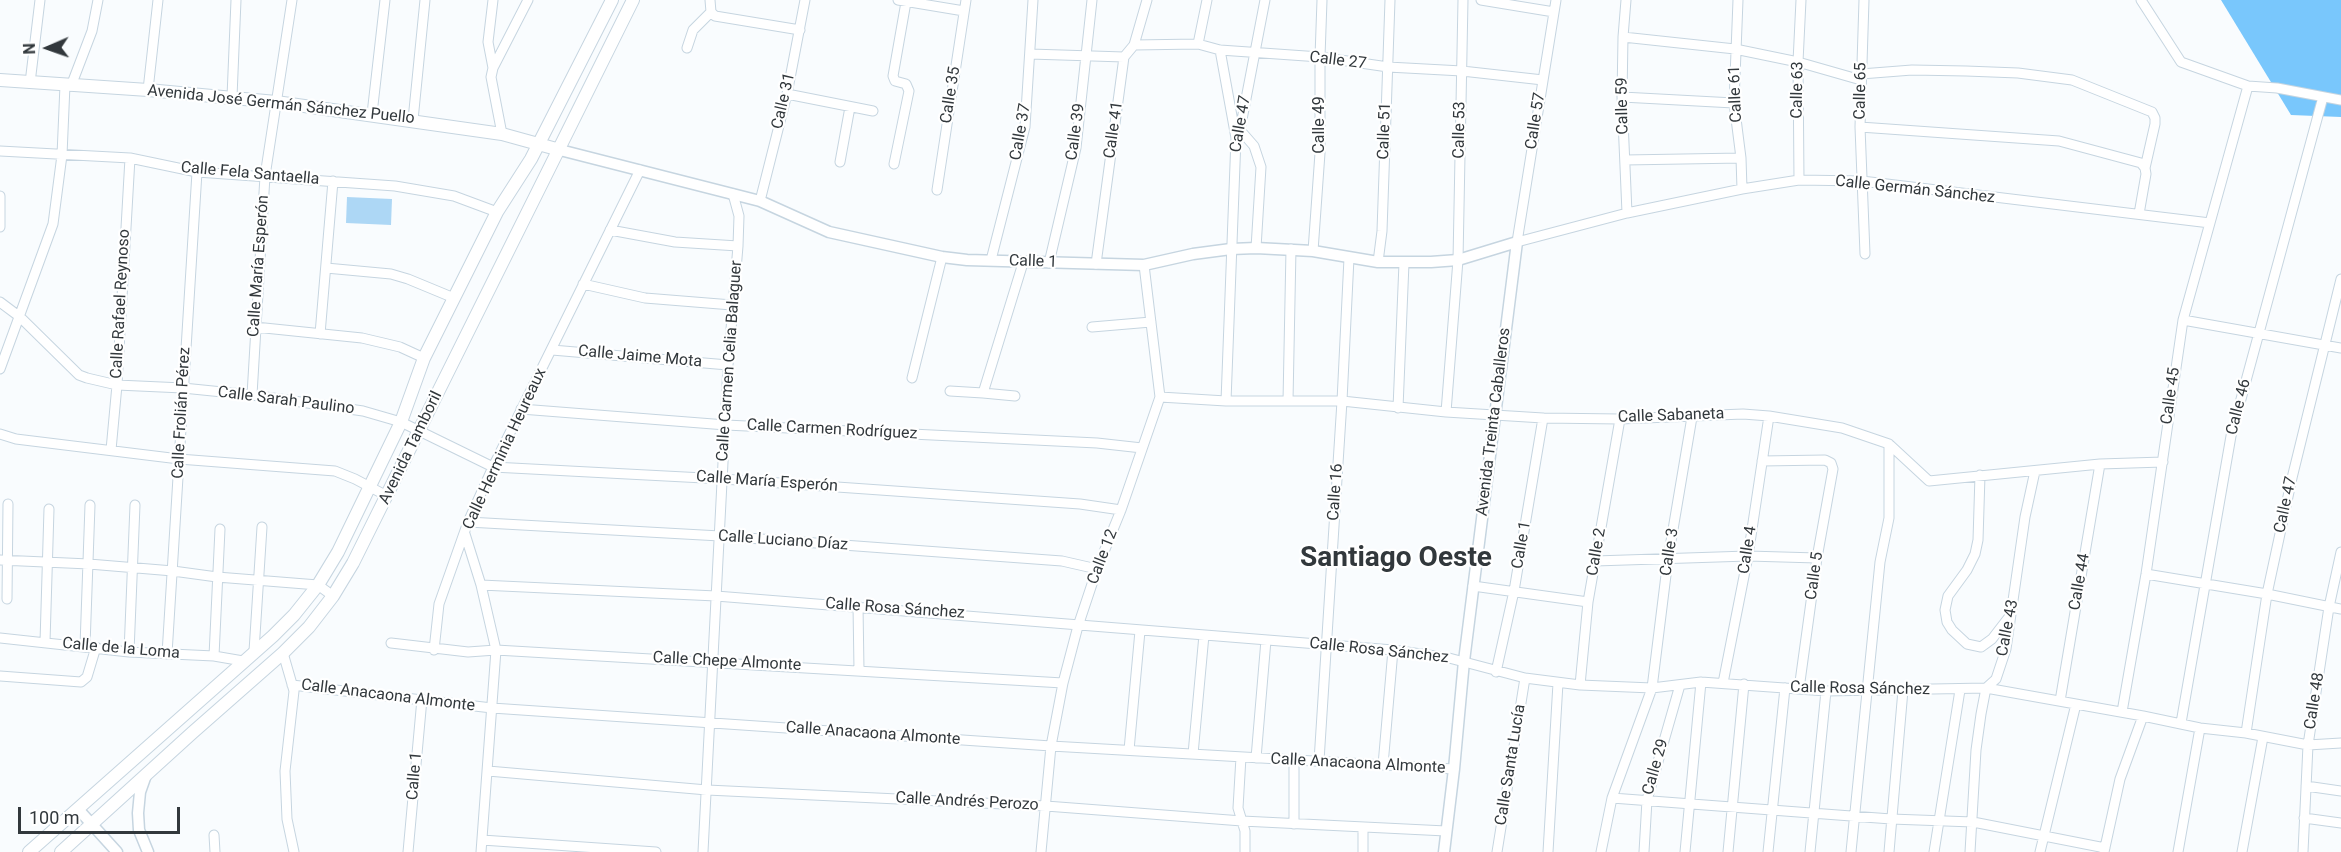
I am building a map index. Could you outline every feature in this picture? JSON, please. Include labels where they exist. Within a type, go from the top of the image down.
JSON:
[{"type":"main road","name":"Avenida Tamboril","points":[[29,852],[294,615],[318,585],[338,552],[401,422],[424,358],[497,212],[539,144],[612,0]]},
{"type":"main road","name":"Avenida Tamboril","points":[[61,852],[283,653],[309,627],[333,596],[353,563],[387,496],[633,0]]},
{"type":"main road","name":"Avenida José Germán Sánchez Puello","points":[[0,80],[276,102],[502,134],[560,150]]},
{"type":"street","points":[[30,83],[40,0]]},
{"type":"street","points":[[0,369],[53,224],[68,86],[92,31],[98,0]]},
{"type":"street","points":[[148,90],[158,0]]},
{"type":"street","points":[[232,97],[236,0]]},
{"type":"street","name":"Calle María Esperón","points":[[252,395],[265,176],[292,0]]},
{"type":"street","points":[[372,114],[385,0]]},
{"type":"street","points":[[413,120],[425,0]]},
{"type":"street","points":[[493,0],[488,42],[493,68],[492,87],[502,134]]},
{"type":"street","points":[[493,68],[528,0]]},
{"type":"street","points":[[687,48],[693,30],[711,12],[710,0]]},
{"type":"street","name":"Calle 31","points":[[760,201],[787,94],[805,0]]},
{"type":"street","name":"Calle 35","points":[[937,189],[966,0]]},
{"type":"street","name":"Calle 37","points":[[991,260],[1025,127],[1033,0]]},
{"type":"street","name":"Calle 39","points":[[1049,263],[1076,148],[1092,0]]},
{"type":"street","points":[[1030,54],[1124,57],[1134,45],[1147,0]]},
{"type":"street","points":[[1198,44],[1207,0]]},
{"type":"street","name":"Calle 47","points":[[1226,401],[1231,249],[1238,134],[1265,0]]},
{"type":"street","name":"Calle 49","points":[[1313,250],[1320,153],[1322,0]]},
{"type":"street","name":"Calle 51","points":[[1378,262],[1382,231],[1389,0]]},
{"type":"street","name":"Calle 53","points":[[1446,412],[1458,260],[1463,0]]},
{"type":"street","points":[[1481,0],[1554,12]]},
{"type":"street","name":"Calle 57","points":[[1517,242],[1556,0]]},
{"type":"street","name":"Calle 59","points":[[1626,0],[1622,97],[1627,213]]},
{"type":"street","name":"Calle 61","points":[[1738,0],[1734,103],[1741,158],[1742,189]]},
{"type":"street","name":"Calle 63","points":[[1799,180],[1798,62],[1801,0]]},
{"type":"street","name":"Calle 65","points":[[1864,0],[1860,126],[1865,254]]},
{"type":"street","points":[[2141,0],[2181,62],[2248,86],[2277,88],[2341,100]]},
{"type":"street","points":[[894,164],[909,91],[906,84],[895,81],[892,76],[902,1],[963,11]]},
{"type":"street","points":[[711,12],[719,16],[800,30]]},
{"type":"street","points":[[1623,37],[1735,49],[1861,77],[1912,70],[2018,73],[2072,80],[2152,112],[2155,124],[2145,168],[2139,214]]},
{"type":"street","name":"Calle 27","points":[[1134,45],[1198,44],[1220,50],[1320,57],[1388,67],[1462,71],[1543,80]]},
{"type":"street","points":[[1220,50],[1238,134],[1254,146],[1261,167],[1257,248]]},
{"type":"street","name":"Calle 41","points":[[1096,264],[1124,57]]},
{"type":"street","name":"Calle 45","points":[[2122,712],[2146,574],[2183,320],[2248,86]]},
{"type":"street","points":[[787,94],[873,111]]},
{"type":"street","points":[[1622,97],[1734,103]]},
{"type":"street","name":"Calle 46","points":[[2181,723],[2231,436],[2323,97]]},
{"type":"street","points":[[840,162],[850,107]]},
{"type":"street","points":[[1860,126],[2060,141],[2141,163],[2145,168]]},
{"type":"street","name":"Calle 1","points":[[560,150],[760,201],[829,232],[942,257],[1023,263],[1144,265],[1193,254],[1257,248],[1313,250],[1349,258],[1404,263],[1458,260],[1517,242]]},
{"type":"street","name":"Calle Fela Santaella","points":[[0,151],[130,158],[197,172],[395,186],[454,196],[497,212]]},
{"type":"street","name":"Calle Rafael Reynoso","points":[[111,450],[130,158]]},
{"type":"street","points":[[1625,160],[1741,158]]},
{"type":"street","name":"Calle Herminia Heureaux","points":[[481,852],[489,771],[496,650],[481,585],[465,534],[493,466],[640,171]]},
{"type":"street","name":"Calle Frolián Pérez","points":[[166,654],[197,172]]},
{"type":"street","name":"Calle Germán Sánchez","points":[[1517,242],[1627,213],[1742,189],[1799,180],[1862,182],[2210,223]]},
{"type":"street","points":[[320,334],[333,181]]},
{"type":"street","name":"Calle Carmen Celia Balaguer","points":[[703,852],[728,365],[738,246],[739,216],[733,194]]},
{"type":"street","points":[[0,196],[0,227]]},
{"type":"street","points":[[610,230],[675,242],[738,246]]},
{"type":"street","name":"Avenida Treinta Caballeros","points":[[1444,852],[1464,661],[1517,242]]},
{"type":"street","points":[[1288,401],[1291,249]]},
{"type":"street","points":[[912,378],[942,257]]},
{"type":"street","name":"Calle 16","points":[[1319,761],[1349,258]]},
{"type":"street","points":[[983,393],[1023,263]]},
{"type":"street","points":[[1398,408],[1404,263]]},
{"type":"street","name":"Calle 12","points":[[1041,852],[1051,746],[1063,683],[1078,626],[1097,569],[1121,510],[1160,397],[1144,265]]},
{"type":"street","points":[[326,268],[392,274],[454,298]]},
{"type":"street","name":"Calle 47","points":[[2246,733],[2267,594],[2323,346],[2341,279]]},
{"type":"street","points":[[583,284],[645,298],[732,305]]},
{"type":"street","name":"Calle Sarah Paulino","points":[[0,302],[20,317],[79,375],[96,381],[117,385],[183,388],[252,395],[363,411],[401,422],[419,431]]},
{"type":"street","points":[[2183,320],[2341,348]]},
{"type":"street","points":[[1092,327],[1151,322]]},
{"type":"street","points":[[255,327],[385,343],[424,358]]},
{"type":"street","name":"Calle Jaime Mota","points":[[552,350],[728,365]]},
{"type":"street","points":[[950,391],[1015,396]]},
{"type":"street","name":"Calle Sabaneta","points":[[1160,397],[1226,401],[1342,401],[1398,408],[1543,418],[1620,419],[1743,414],[1769,416],[1842,428],[1889,444],[1929,481],[2100,464],[2163,462]]},
{"type":"street","name":"Calle Carmen Rodríguez","points":[[521,409],[726,425],[1097,443],[1142,448]]},
{"type":"street","name":"Calle 4","points":[[1724,683],[1748,556],[1769,416]]},
{"type":"street","name":"Calle 3","points":[[1652,688],[1668,559],[1692,417]]},
{"type":"street","name":"Calle 1","points":[[1496,672],[1514,591],[1543,418]]},
{"type":"street","name":"Calle 2","points":[[1580,685],[1588,602],[1620,419]]},
{"type":"street","name":"Calle María Esperón","points":[[419,431],[493,466],[723,479],[1080,504],[1121,510]]},
{"type":"street","points":[[0,434],[16,439],[179,459],[335,471],[387,496]]},
{"type":"street","points":[[1851,852],[1880,562],[1888,518],[1889,444]]},
{"type":"street","name":"Calle 5","points":[[1762,461],[1826,460],[1832,463],[1799,689]]},
{"type":"street","name":"Calle 44","points":[[2060,701],[2100,464]]},
{"type":"street","name":"Calle 43","points":[[1970,852],[1976,750],[1986,688],[1996,679],[2006,649],[2025,518],[2035,471]]},
{"type":"street","points":[[1980,475],[1978,540],[1967,570],[1948,596],[1945,610],[1947,622],[1967,644],[1981,647],[1992,639],[2009,617]]},
{"type":"street","points":[[7,600],[4,560],[8,504]]},
{"type":"street","points":[[129,652],[135,504]]},
{"type":"street","points":[[85,645],[90,505]]},
{"type":"street","points":[[45,642],[49,509]]},
{"type":"street","name":"Calle Luciano Díaz","points":[[468,522],[720,536],[1062,561],[1097,569]]},
{"type":"street","points":[[254,651],[262,527]]},
{"type":"street","points":[[214,656],[220,529]]},
{"type":"street","points":[[434,650],[439,604],[465,534]]},
{"type":"street","name":"Calle 48","points":[[2303,852],[2308,745],[2329,607],[2341,552]]},
{"type":"street","points":[[1595,561],[1748,556],[1817,558]]},
{"type":"street","points":[[4,560],[89,564],[318,585],[333,596]]},
{"type":"street","points":[[2146,574],[2341,609]]},
{"type":"street","name":"Calle Rosa Sánchez","points":[[481,585],[716,596],[858,606],[1036,620],[1078,626],[1393,650],[1464,661],[1496,672],[1524,678],[1580,685],[1652,688],[1701,682],[1826,691],[1986,688],[2200,728],[2246,733],[2308,745],[2341,743]]},
{"type":"street","points":[[1473,586],[1588,602]]},
{"type":"street","points":[[858,606],[859,670]]},
{"type":"street","points":[[1129,750],[1140,631]]},
{"type":"street","points":[[1193,754],[1204,636]]},
{"type":"street","name":"Calle de la Loma","points":[[0,638],[85,645],[129,652],[214,656],[243,661]]},
{"type":"street","points":[[1256,758],[1266,640]]},
{"type":"street","name":"Calle Chepe Almonte","points":[[391,643],[434,650],[468,652],[496,650],[1063,683]]},
{"type":"street","points":[[0,676],[81,682],[87,677],[96,647]]},
{"type":"street","points":[[1383,765],[1393,650]]},
{"type":"street","points":[[283,653],[294,695],[285,771],[287,819],[294,852]]},
{"type":"street","name":"Calle Santa Lucía","points":[[1497,852],[1524,678]]},
{"type":"street","points":[[1685,852],[1701,682]]},
{"type":"street","points":[[1548,852],[1558,683]]},
{"type":"street","points":[[1728,852],[1744,684]]},
{"type":"street","name":"Calle Anacaona Almonte","points":[[292,685],[492,708],[1051,746],[1454,769]]},
{"type":"street","name":"Calle 29","points":[[1644,852],[1647,800],[1680,685]]},
{"type":"street","points":[[1601,852],[1612,798],[1652,688]]},
{"type":"street","points":[[1768,852],[1785,688]]},
{"type":"street","points":[[1889,852],[1903,690]]},
{"type":"street","points":[[1934,852],[1960,690]]},
{"type":"street","points":[[1810,852],[1826,691]]},
{"type":"street","name":"Calle 1","points":[[408,852],[422,699]]},
{"type":"street","points":[[2040,852],[2076,704]]},
{"type":"street","points":[[1612,798],[1891,819],[1973,822],[2045,835],[2105,850],[2120,779],[2143,716]]},
{"type":"street","points":[[2178,852],[2200,728]]},
{"type":"street","points":[[2242,852],[2263,737]]},
{"type":"street","points":[[1241,757],[1238,808],[1245,831],[1245,852]]},
{"type":"street","points":[[1294,760],[1294,824]]},
{"type":"street","name":"Calle Andrés Perozo","points":[[489,771],[707,790],[1046,806],[1242,821],[1446,831]]},
{"type":"street","points":[[146,775],[140,792],[138,813],[139,830],[148,852]]},
{"type":"street","points":[[2306,786],[2341,791]]},
{"type":"street","points":[[78,809],[117,852]]},
{"type":"street","points":[[2304,818],[2341,823]]},
{"type":"street","points":[[1362,852],[1363,828]]},
{"type":"street","points":[[213,835],[215,852]]},
{"type":"street","points":[[482,840],[656,852]]},
{"type":"shaded area","points":[[2221,0],[2341,0],[2341,117],[2291,115]]},
{"type":"shaded area","points":[[347,197],[392,199],[391,225],[346,223]]},
{"type":"district","name":"Santiago Oeste","points":[[1396,559]]}]
